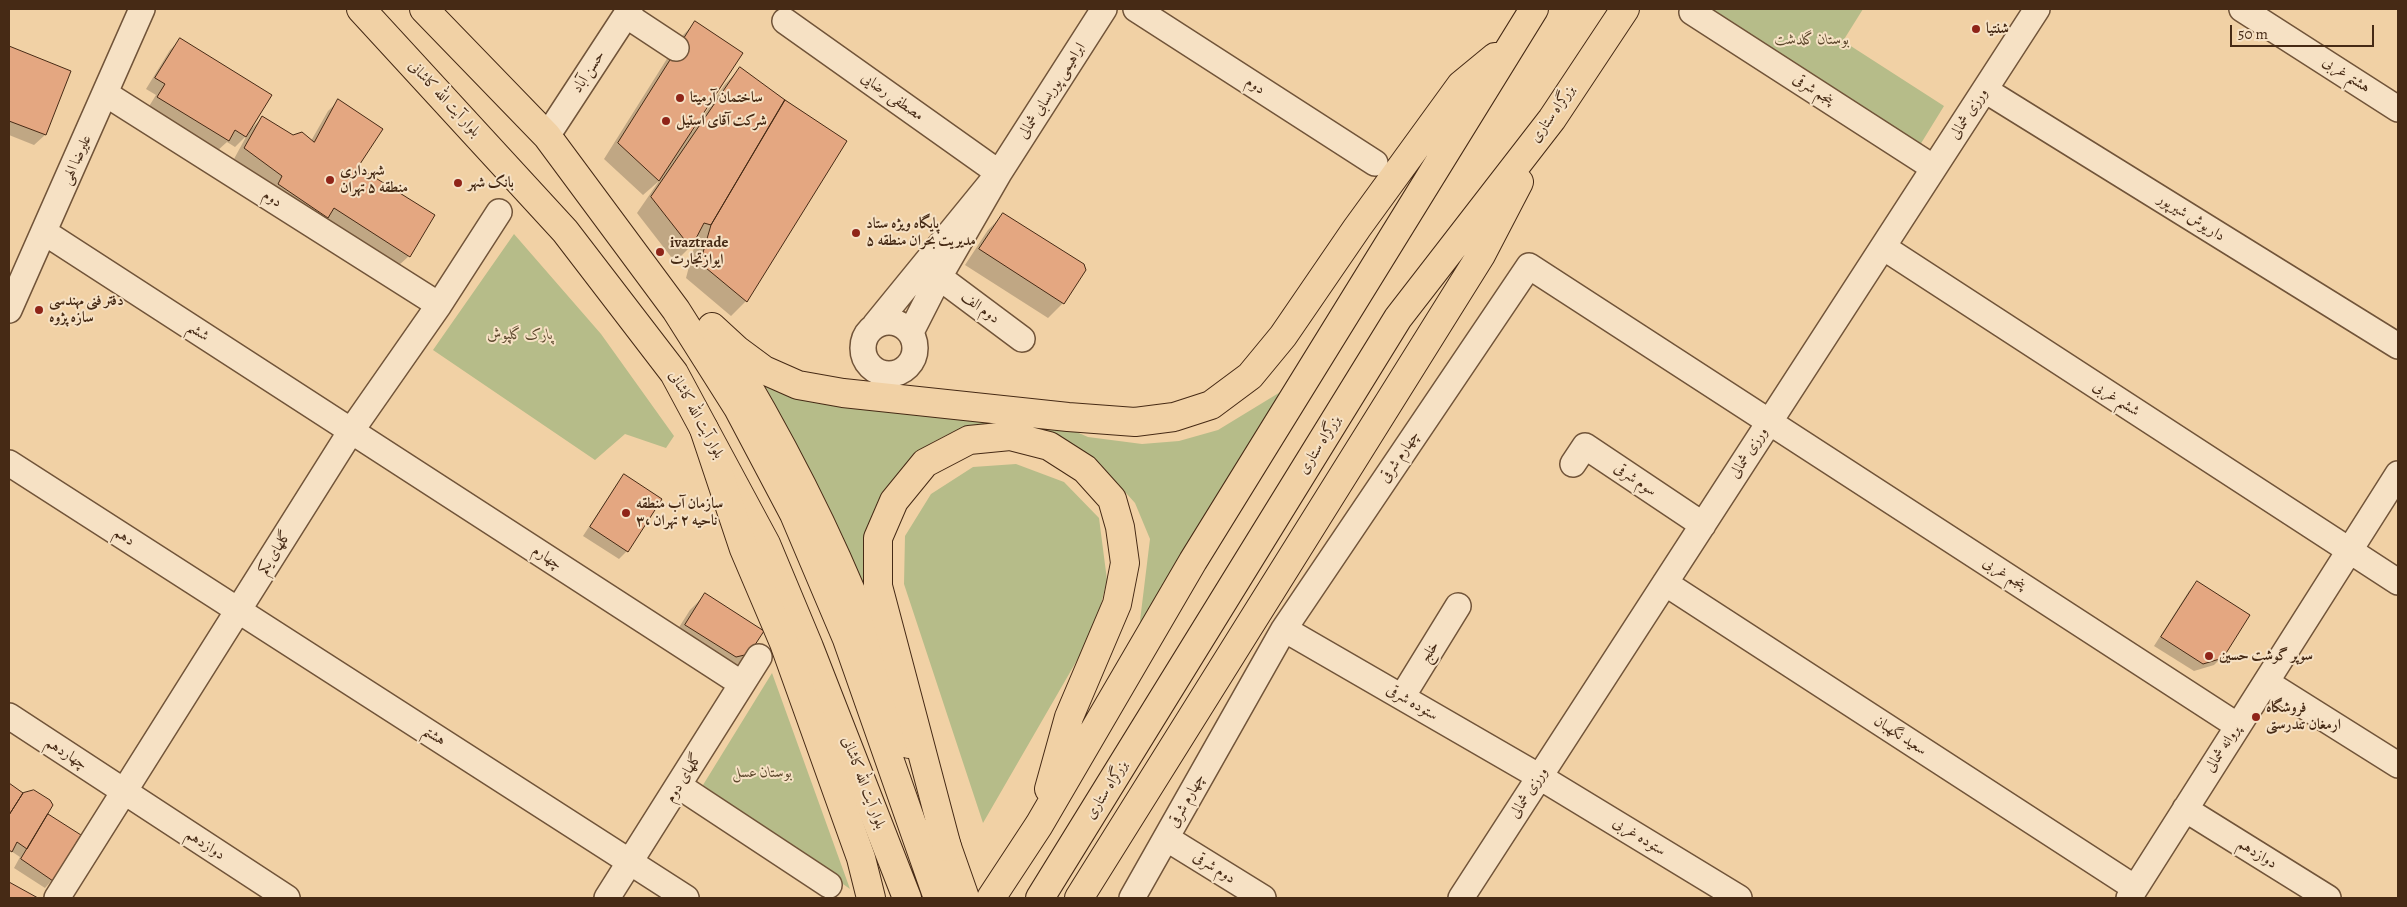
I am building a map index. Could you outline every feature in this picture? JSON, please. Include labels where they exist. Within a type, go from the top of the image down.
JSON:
[{"type":"main road","name":"بلوار آیت الله کاشانی","points":[[361,9],[565,231],[674,372],[766,544],[809,647],[903,888]]},
{"type":"main road","name":"بلوار آیت الله کاشانی","points":[[424,9],[548,136],[676,310],[738,408],[794,514],[847,639],[938,898]]},
{"type":"main road","points":[[991,898],[1039,825],[1193,561],[1534,9]]},
{"type":"main road","name":"بزرگراه ستاری","points":[[1040,898],[1398,318],[1552,118],[1625,9]]},
{"type":"main road","points":[[676,310],[712,327],[737,350],[764,370],[798,385],[843,393],[1068,417],[1135,422],[1174,418],[1211,405],[1250,376],[1283,336],[1357,228],[1461,85],[1513,41]]},
{"type":"main road","points":[[1079,898],[1481,255],[1552,118]]},
{"type":"main road","points":[[712,327],[757,402],[810,505],[846,581],[867,630],[965,898]]},
{"type":"main road","points":[[704,429],[744,549],[784,643],[858,848],[871,898]]},
{"type":"main road","points":[[947,847],[878,586],[878,538],[894,501],[924,463],[968,440],[1010,436],[1049,446],[1085,469],[1112,499],[1120,526],[1125,563],[1117,604],[1068,717],[1039,825]]},
{"type":"street","name":"علیرضا الهی","points":[[9,310],[142,9]]},
{"type":"street","name":"ابراهیمی پوربسابی شمالی","points":[[910,332],[938,277],[999,172],[1104,9]]},
{"type":"street","name":"دوم","points":[[1136,9],[1375,163]]},
{"type":"street","name":"ورزی شمالی","points":[[1461,898],[2037,9]]},
{"type":"street","name":"هشتم غربی","points":[[2242,9],[2398,109]]},
{"type":"street","name":"حسن آباد","points":[[548,136],[628,12]]},
{"type":"street","points":[[628,12],[676,48]]},
{"type":"street","name":"پنجم شرقی","points":[[1692,12],[1934,168]]},
{"type":"street","name":"مصطفی رضایی","points":[[785,21],[999,172]]},
{"type":"street","name":"داریوش شیرپور","points":[[1985,90],[2398,346]]},
{"type":"street","name":"دوم","points":[[106,94],[440,305]]},
{"type":"street","name":"ابراهیمی پوربسابی شمالی","points":[[875,325],[999,172]]},
{"type":"street","name":"گلهای یکم","points":[[57,898],[351,432],[440,305],[499,212]]},
{"type":"street","name":"ششم","points":[[44,232],[351,432]]},
{"type":"street","name":"ششم غربی","points":[[1883,247],[2349,551]]},
{"type":"street","name":"چهارم شرقی","points":[[1132,898],[1284,629],[1530,266],[1770,422]]},
{"type":"street","name":"دوم الف","points":[[938,277],[1022,339]]},
{"type":"street","points":[[882,322],[898,323],[910,332],[915,349],[909,364],[895,373],[878,372],[866,361],[862,345],[864,337],[875,325],[882,322]]},
{"type":"street","name":"پنجم غربی","points":[[1770,422],[2238,726]]},
{"type":"street","name":"چهارم","points":[[351,432],[742,684]]},
{"type":"street","name":"سوم شرقی","points":[[1573,464],[1585,446],[1703,525]]},
{"type":"street","name":"دهم","points":[[9,463],[238,610]]},
{"type":"street","name":"پروانه شمالی","points":[[2132,893],[2398,474]]},
{"type":"street","points":[[2349,551],[2398,582]]},
{"type":"street","name":"سعید نگهبان","points":[[1665,583],[2132,893]]},
{"type":"street","name":"خلج","points":[[1402,697],[1458,606]]},
{"type":"street","name":"هشتم","points":[[238,610],[686,898]]},
{"type":"street","name":"ستوده شرقی","points":[[1284,629],[1540,776]]},
{"type":"street","name":"گلهای دوم","points":[[607,898],[760,658]]},
{"type":"street","points":[[2266,682],[2398,764]]},
{"type":"street","name":"چهاردهم","points":[[9,716],[123,791]]},
{"type":"street","name":"ستوده غربی","points":[[1540,776],[1739,898]]},
{"type":"street","points":[[678,786],[829,885]]},
{"type":"street","name":"دوازدهم","points":[[123,791],[287,898]]},
{"type":"street","name":"دوازدهم","points":[[2185,809],[2328,898]]},
{"type":"street","name":"دوم شرقی","points":[[1166,838],[1263,898]]},
{"type":"green space","name":"بوستان گلدشت","points":[[1707,9],[1863,9],[1843,41],[1944,106],[1920,145]]},
{"type":"green space","name":"پارک گلپوش","points":[[514,234],[601,334],[674,436],[666,448],[625,434],[595,460],[433,350]]},
{"type":"green space","points":[[763,382],[1058,424],[1088,437],[1142,444],[1179,441],[1218,430],[1282,391],[1139,629],[1150,539],[1135,503],[1100,464],[1065,441],[981,428],[957,430],[933,442],[914,455],[883,491],[873,515],[870,599],[828,505]]},
{"type":"green space","points":[[1016,464],[1064,482],[1099,518],[1107,580],[1095,629],[983,823],[904,584],[905,536],[931,494],[973,467]]},
{"type":"green space","name":"بوستان عسل","points":[[772,673],[850,889],[703,785]]},
{"type":"building","name":"ساختمان آرمیتا","points":[[695,21],[743,53],[659,181],[618,143]]},
{"type":"building","points":[[180,38],[272,95],[246,137],[235,130],[229,141],[157,97],[165,84],[155,78]]},
{"type":"building","points":[[9,46],[71,71],[46,135],[9,121]]},
{"type":"building","points":[[740,67],[785,100],[711,225],[704,223],[691,248],[651,197]]},
{"type":"building","name":"شهرداری منطقه ۵ تهران","points":[[338,99],[383,129],[358,167],[435,215],[410,257],[334,208],[328,218],[278,184],[282,176],[244,148],[262,116],[293,135],[302,132],[314,142]]},
{"type":"building","points":[[785,100],[847,141],[747,302],[700,263],[711,225]]},
{"type":"building","points":[[1003,213],[1084,264],[1086,270],[1064,304],[979,249]]},
{"type":"building","name":"سازمان آب منطقه ۳، ناحیه ۲ تهران","points":[[624,474],[662,499],[628,552],[590,527]]},
{"type":"building","points":[[2197,581],[2250,615],[2223,658],[2203,664],[2161,637]]},
{"type":"building","points":[[705,593],[764,631],[749,654],[736,657],[685,625]]},
{"type":"building","points":[[9,783],[23,793],[9,815]]},
{"type":"building","points":[[34,790],[50,800],[53,805],[27,849],[17,842],[12,852],[9,850],[9,815],[23,793]]},
{"type":"building","points":[[48,814],[81,835],[53,881],[21,859]]},
{"type":"building","points":[[9,882],[38,898],[9,898]]},
{"type":"place","name":"شنتیا","points":[[1976,29]]},
{"type":"place","name":"ساختمان آرمیتا","points":[[680,98]]},
{"type":"place","name":"شرکت آقای استیل","points":[[666,121]]},
{"type":"place","name":"شهرداری منطقه ۵ تهران","points":[[330,180]]},
{"type":"place","name":"بانک شهر","points":[[458,183]]},
{"type":"place","name":"پایگاه ویژه ستاد مدیریت بحران منطقه ۵","points":[[856,233]]},
{"type":"place","name":"ivaztrade ایوازتجارت","points":[[660,252]]},
{"type":"place","name":"دفتر فنی مهندسی سازه پژوه","points":[[39,310]]},
{"type":"place","name":"سازمان آب منطقه ۳، ناحیه ۲ تهران","points":[[626,513]]},
{"type":"place","name":"سوپر گوشت حسین","points":[[2209,656]]},
{"type":"place","name":"فروشگاه ارمغان تندرستی","points":[[2256,717]]}]
